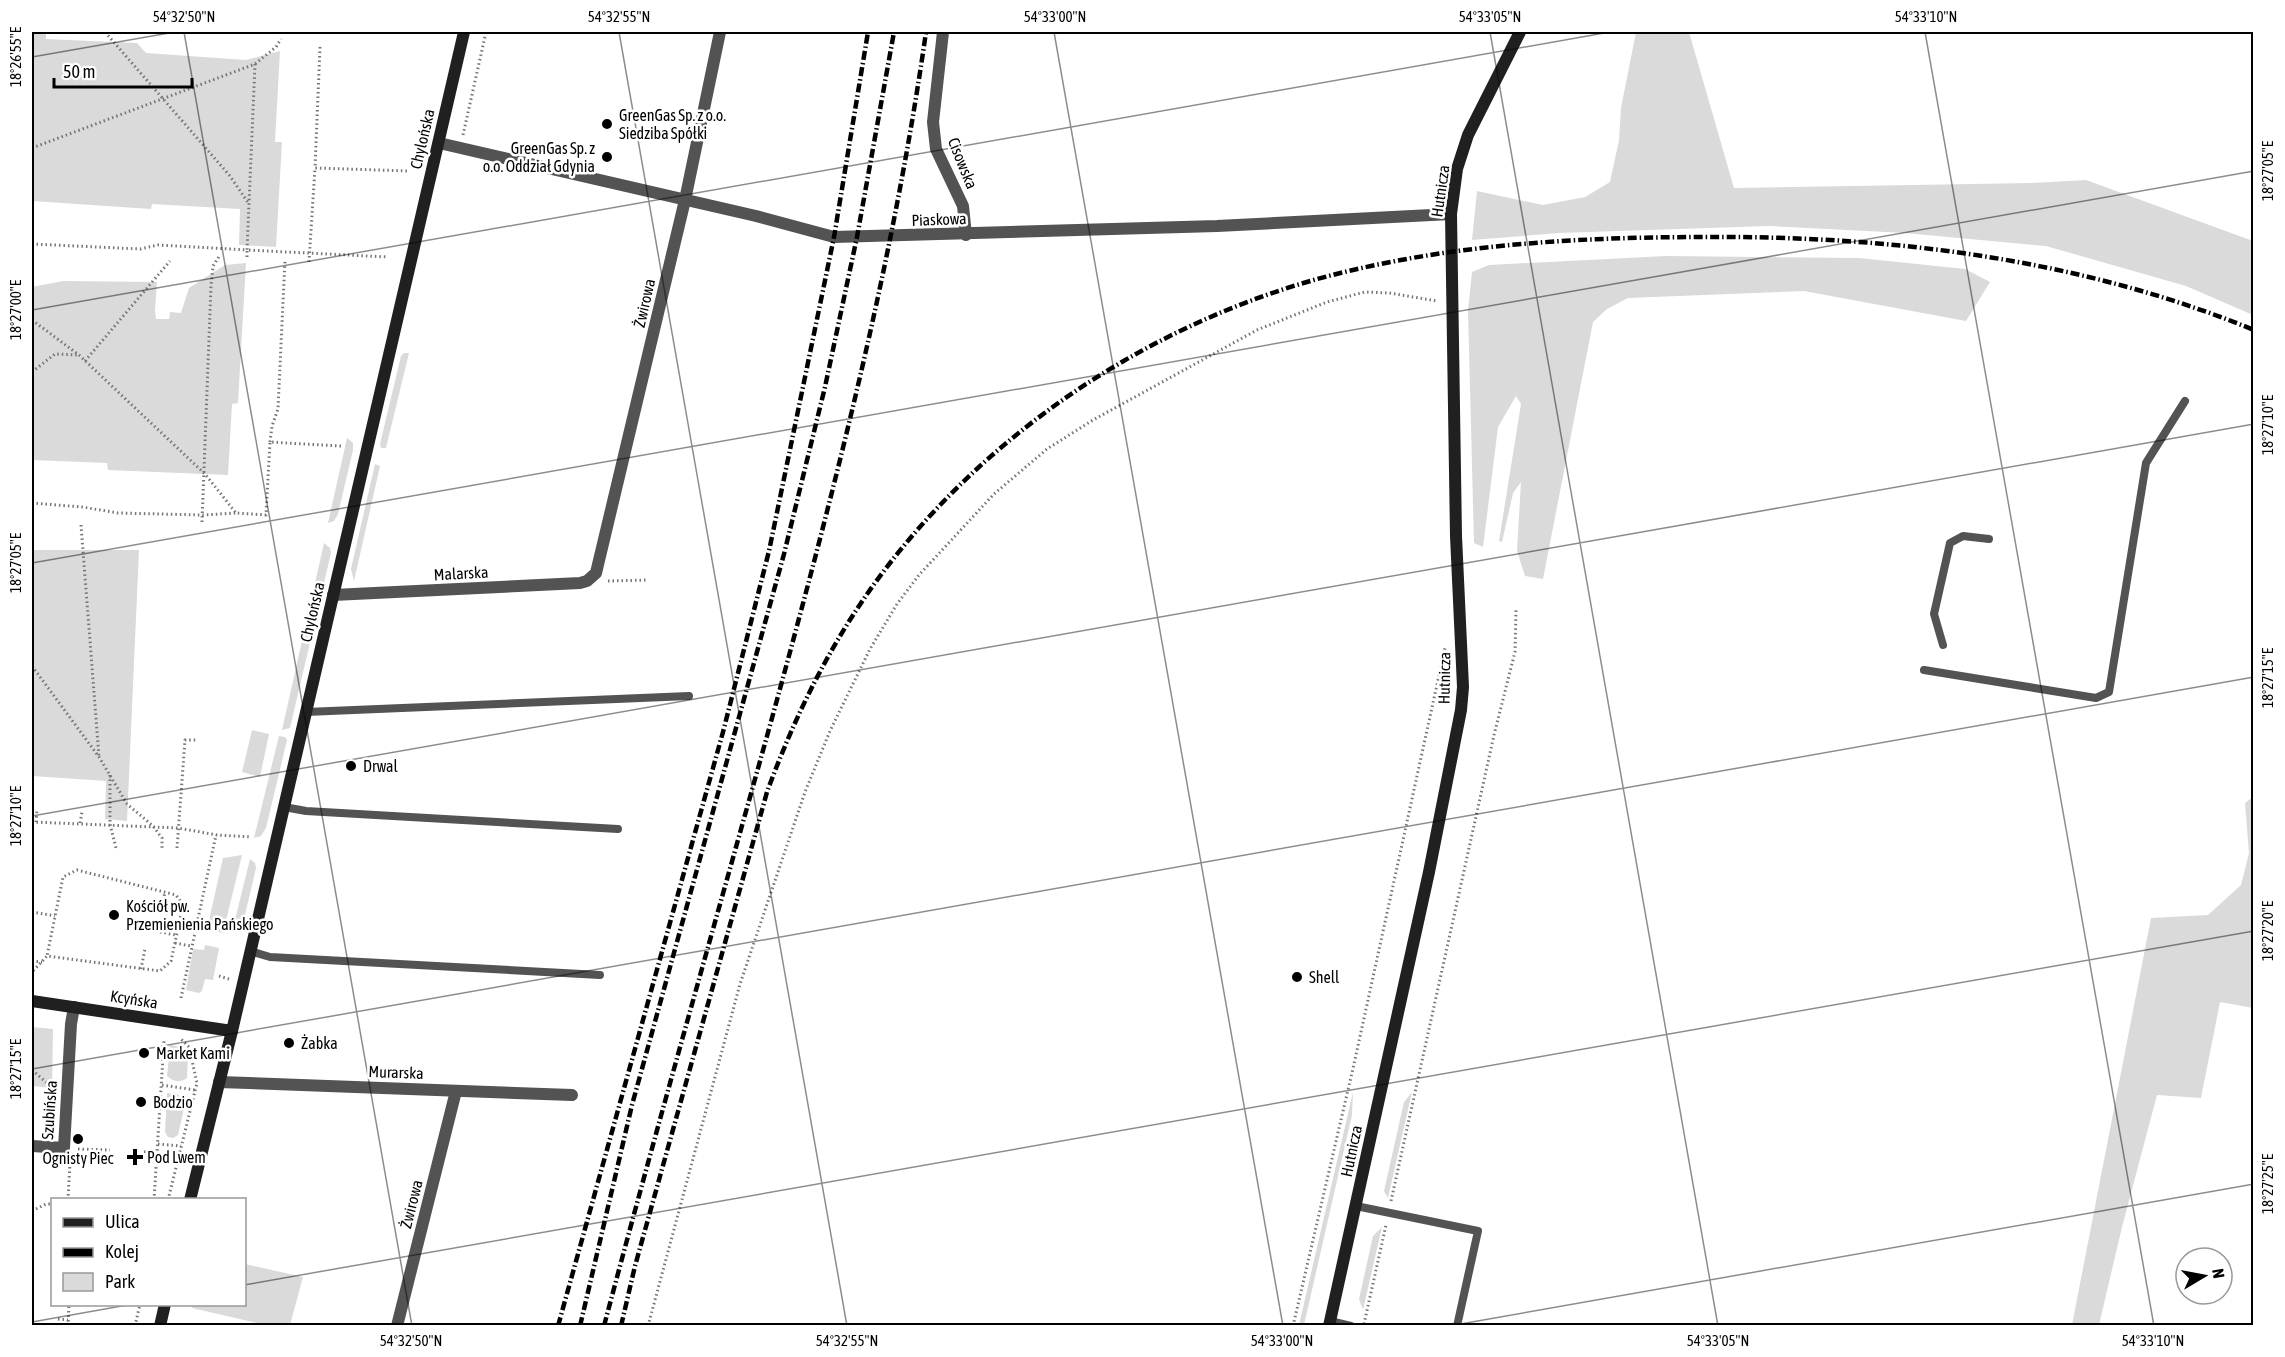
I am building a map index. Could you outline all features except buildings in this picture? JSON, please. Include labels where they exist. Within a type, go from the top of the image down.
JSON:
[{"type":"street","name":"Chylońska","points":[[190,1198],[232,1031],[464,32]]},
{"type":"street","name":"Żwirowa","points":[[588,580],[598,568],[685,200],[720,32]]},
{"type":"street","name":"Cisowska","points":[[943,32],[933,122],[936,149],[963,206],[966,235]]},
{"type":"street","name":"Hutnicza","points":[[1329,1323],[1429,872],[1461,710],[1451,214],[1457,169],[1468,135],[1520,32]]},
{"type":"street","name":"Piaskowa","points":[[439,143],[834,237],[1217,226],[1451,214]]},
{"type":"street","name":"Malarska","points":[[333,595],[588,580]]},
{"type":"street","name":"Kcyńska","points":[[32,1001],[232,1031]]},
{"type":"street","name":"Szubińska","points":[[32,1146],[64,1148],[74,1007]]},
{"type":"street","name":"Murarska","points":[[219,1082],[572,1095]]},
{"type":"street","name":"Żwirowa","points":[[397,1326],[456,1091]]},
{"type":"street","points":[[160,1326],[165,1306]]},
{"type":"lane","points":[[1924,670],[2096,698],[2109,693],[2146,463],[2185,401]]},
{"type":"lane","points":[[1943,645],[1934,614],[1950,543],[1963,536],[1989,538]]},
{"type":"lane","points":[[306,712],[689,696]]},
{"type":"lane","points":[[284,807],[306,811],[618,829]]},
{"type":"lane","points":[[250,951],[270,957],[600,975]]},
{"type":"lane","points":[[1356,1206],[1478,1231],[1457,1326]]},
{"type":"lane","points":[[1329,1323],[1351,1326]]},
{"type":"path","points":[[105,32],[230,176],[250,206]]},
{"type":"path","points":[[460,147],[486,32]]},
{"type":"path","points":[[32,148],[255,63],[276,47],[281,39]]},
{"type":"path","points":[[309,262],[320,47]]},
{"type":"path","points":[[247,257],[255,63]]},
{"type":"path","points":[[315,168],[409,171]]},
{"type":"path","points":[[32,244],[140,249],[158,245],[388,257]]},
{"type":"path","points":[[202,522],[206,474],[211,286],[213,266],[220,255]]},
{"type":"path","points":[[32,503],[82,507],[118,513],[266,515],[270,442],[272,426],[278,409],[285,260]]},
{"type":"path","points":[[85,362],[170,261]]},
{"type":"path","points":[[648,1326],[740,984],[805,792],[830,731],[870,649],[897,604],[919,575],[994,494],[1047,449],[1094,420],[1257,330],[1327,302],[1365,292],[1420,297],[1452,308]]},
{"type":"path","points":[[32,320],[79,355],[206,474],[236,513]]},
{"type":"path","points":[[32,372],[55,354],[79,355]]},
{"type":"path","points":[[270,442],[342,446]]},
{"type":"path","points":[[81,525],[99,757]]},
{"type":"path","points":[[588,580],[648,580]]},
{"type":"path","points":[[1363,1326],[1494,735],[1515,652],[1516,610]]},
{"type":"path","points":[[1293,1326],[1399,861],[1442,657]]},
{"type":"path","points":[[32,666],[99,757],[127,804],[153,826],[162,838],[162,848]]},
{"type":"path","points":[[177,848],[185,740],[196,740]]},
{"type":"path","points":[[110,774],[110,824],[116,848]]},
{"type":"path","points":[[37,810],[34,822],[153,826],[217,835],[251,837]]},
{"type":"path","points":[[80,823],[82,812]]},
{"type":"path","points":[[181,998],[217,835]]},
{"type":"path","points":[[32,975],[47,957],[63,877],[77,870],[177,895],[183,905],[171,961],[160,971],[47,957]]},
{"type":"path","points":[[161,909],[165,892]]},
{"type":"path","points":[[32,912],[55,916]]},
{"type":"path","points":[[178,928],[195,931]]},
{"type":"path","points":[[160,932],[176,935]]},
{"type":"path","points":[[175,943],[191,946]]},
{"type":"path","points":[[141,969],[145,949]]},
{"type":"path","points":[[32,961],[42,962]]},
{"type":"path","points":[[168,1198],[196,1083],[189,1047],[181,1040]]},
{"type":"path","points":[[154,1198],[164,1041]]},
{"type":"path","points":[[32,1070],[48,1085],[60,1091]]},
{"type":"path","points":[[162,1085],[195,1090]]},
{"type":"path","points":[[158,1144],[181,1146]]},
{"type":"path","points":[[64,1148],[110,1150]]},
{"type":"path","points":[[144,1152],[158,1152]]},
{"type":"path","points":[[32,1211],[51,1204]]},
{"type":"path","points":[[68,1326],[69,1306]]},
{"type":"path","points":[[135,1326],[140,1306]]},
{"type":"path","points":[[58,1319],[68,1320]]},
{"type":"green space","points":[[32,32],[46,32],[46,39],[137,43],[146,53],[246,60],[280,51],[275,142],[282,142],[276,247],[239,245],[240,209],[152,204],[151,209],[32,201]]},
{"type":"green space","points":[[1636,32],[1689,32],[1734,188],[2086,180],[2253,241],[2253,315],[2186,286],[2046,246],[1905,233],[1769,226],[1559,233],[1472,240],[1477,191],[1543,205],[1585,197],[1610,182]]},
{"type":"green space","points":[[1666,256],[1859,258],[1965,269],[1990,282],[1966,321],[1804,291],[1628,298],[1607,309],[1593,322],[1543,579],[1525,576],[1517,551],[1521,482],[1513,493],[1502,542],[1499,541],[1521,404],[1516,396],[1498,427],[1483,547],[1474,543],[1468,310],[1472,272],[1489,265]]},
{"type":"green space","points":[[246,263],[238,403],[232,404],[228,475],[108,470],[107,463],[32,460],[32,287],[63,281],[157,282],[156,319],[169,319],[170,312],[181,313],[189,288],[225,265]]},
{"type":"green space","points":[[409,353],[386,448],[381,448],[380,444],[401,356]]},
{"type":"green space","points":[[347,438],[353,443],[353,450],[338,514],[334,521],[328,523]]},
{"type":"green space","points":[[375,464],[380,466],[354,581],[351,569]]},
{"type":"green space","points":[[324,543],[330,548],[331,553],[290,728],[282,730]]},
{"type":"green space","points":[[32,550],[139,550],[127,821],[105,819],[106,781],[32,776]]},
{"type":"green space","points":[[252,730],[269,734],[260,777],[242,772]]},
{"type":"green space","points":[[279,736],[287,740],[266,828],[261,836],[254,838]]},
{"type":"green space","points":[[2253,797],[2253,1008],[2220,1002],[2201,1098],[2157,1095],[2099,1325],[2072,1325],[2151,918],[2208,915],[2241,885],[2249,853],[2245,803]]},
{"type":"green space","points":[[242,855],[223,933],[207,929],[223,858]]},
{"type":"green space","points":[[250,859],[255,863],[256,868],[243,923],[240,929],[232,932]]},
{"type":"green space","points":[[205,945],[219,948],[213,980],[205,979],[202,991],[199,993],[186,990],[193,949],[204,950]]},
{"type":"green space","points":[[32,1027],[53,1029],[52,1088],[32,1086]]},
{"type":"green space","points":[[170,1045],[181,1047],[188,1055],[187,1078],[181,1081],[174,1081],[167,1076]]},
{"type":"green space","points":[[1353,1092],[1352,1115],[1304,1325],[1299,1325]]},
{"type":"green space","points":[[1412,1092],[1388,1198],[1384,1191],[1404,1102]]},
{"type":"green space","points":[[167,1093],[177,1094],[186,1100],[178,1135],[173,1138],[168,1137],[165,1132]]},
{"type":"green space","points":[[1382,1227],[1363,1310],[1359,1299],[1373,1236]]},
{"type":"green space","points":[[246,1264],[303,1277],[290,1325],[266,1325],[192,1308],[193,1306],[246,1306]]},
{"type":"railway","points":[[558,1326],[723,732],[769,551],[834,237],[868,32]]},
{"type":"railway","points":[[580,1326],[632,1105],[784,554],[825,387],[857,237],[894,32]]},
{"type":"railway","points":[[604,1326],[818,548],[879,291],[897,205],[926,32]]},
{"type":"railway","points":[[621,1326],[635,1266],[767,792],[805,702],[835,644],[870,589],[935,510],[985,462],[1039,417],[1096,378],[1157,342],[1221,313],[1286,288],[1353,270],[1440,253],[1529,243],[1618,238],[1708,237],[1847,241],[1986,256],[2121,285],[2254,330]]},
{"type":"place","name":"GreenGas Sp. z o.o. Siedziba Spółki","points":[[607,124]]},
{"type":"place","name":"GreenGas Sp. z o.o. Oddział Gdynia","points":[[607,157]]},
{"type":"place","name":"Drwal","points":[[351,766]]},
{"type":"place","name":"Kościół pw. Przemienienia Pańskiego","points":[[114,915]]},
{"type":"place","name":"Shell","points":[[1297,977]]},
{"type":"place","name":"Żabka","points":[[289,1043]]},
{"type":"place","name":"Market Kami","points":[[144,1053]]},
{"type":"place","name":"Bodzio","points":[[141,1102]]},
{"type":"place","name":"Ognisty Piec","points":[[78,1139]]},
{"type":"place","name":"Pod Lwem","points":[[135,1157]]}]
